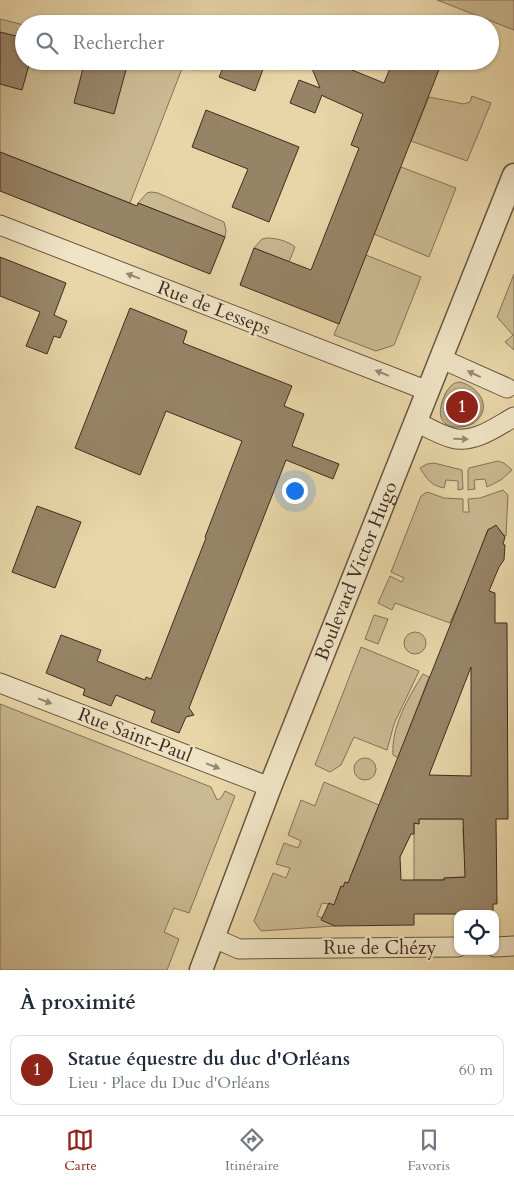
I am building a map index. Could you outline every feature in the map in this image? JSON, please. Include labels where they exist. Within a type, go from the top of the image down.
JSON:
[{"type":"street","name":"Boulevard Victor Hugo","points":[[201,970],[270,787],[514,175]]},
{"type":"street","name":"Rue de Lesseps","points":[[0,225],[428,391]]},
{"type":"street","points":[[416,422],[452,438],[469,439],[514,415],[510,387],[442,359]]},
{"type":"street","name":"Rue Saint-Paul","points":[[0,684],[270,787]]},
{"type":"street","name":"Rue de Chézy","points":[[214,938],[239,949],[454,947]]},
{"type":"street","points":[[499,947],[514,946]]},
{"type":"shaded area","points":[[437,0],[514,0],[514,30],[499,24],[499,15],[476,15]]},
{"type":"shaded area","points":[[0,19],[15,23],[15,70],[181,70],[130,203],[0,152]]},
{"type":"shaded area","points":[[472,96],[491,103],[467,161],[411,141],[429,97],[464,104],[470,102]]},
{"type":"shaded area","points":[[401,167],[456,188],[429,257],[374,234]]},
{"type":"shaded area","points":[[147,193],[158,193],[224,222],[225,237],[138,203]]},
{"type":"shaded area","points":[[262,239],[282,240],[295,247],[289,262],[254,248]]},
{"type":"shaded area","points":[[366,255],[421,277],[394,345],[376,351],[334,335]]},
{"type":"shaded area","points":[[514,274],[514,350],[505,342],[513,335],[497,317]]},
{"type":"shaded area","points":[[459,382],[476,391],[483,402],[482,414],[473,423],[463,427],[447,425],[443,422],[440,414],[441,405],[449,387]]},
{"type":"shaded area","points":[[498,461],[504,463],[512,470],[501,480],[487,487],[485,479],[474,480],[475,489],[468,490],[469,468]]},
{"type":"shaded area","points":[[434,463],[462,470],[463,489],[458,490],[458,481],[446,480],[444,488],[430,481],[420,468]]},
{"type":"shaded area","points":[[503,490],[508,495],[506,536],[500,533],[498,528],[488,529],[450,623],[395,603],[392,610],[378,603],[390,576],[402,582],[404,578],[391,572],[421,496],[427,492],[444,498],[463,499],[463,512],[469,512],[468,499],[480,498]]},
{"type":"shaded area","points":[[374,615],[388,619],[378,644],[365,639]]},
{"type":"shaded area","points":[[415,632],[423,635],[426,643],[423,651],[415,654],[407,651],[404,643],[407,635]]},
{"type":"shaded area","points":[[361,647],[419,671],[394,724],[387,750],[354,737],[341,765],[330,772],[315,765]]},
{"type":"shaded area","points":[[423,674],[429,677],[398,758],[393,755],[393,744],[398,723],[406,703]]},
{"type":"shaded area","points":[[0,704],[211,787],[217,800],[221,798],[225,791],[235,796],[189,913],[174,908],[164,932],[179,939],[167,970],[0,970]]},
{"type":"shaded area","points":[[365,758],[373,761],[376,769],[373,777],[365,780],[357,777],[354,769],[357,761]]},
{"type":"shaded area","points":[[324,782],[379,805],[351,875],[350,884],[341,886],[334,905],[322,903],[317,916],[335,926],[261,931],[254,921],[273,873],[286,878],[290,868],[276,864],[284,843],[298,848],[301,841],[288,835],[301,800],[315,806]]},
{"type":"shaded area","points":[[419,819],[466,819],[463,830],[464,851],[466,851],[466,877],[444,878],[444,880],[414,880],[414,823],[419,824]]},
{"type":"building","points":[[0,32],[15,36],[15,70],[28,70],[22,90],[0,84]]},
{"type":"building","points":[[83,70],[126,70],[114,114],[74,103]]},
{"type":"building","points":[[222,70],[263,70],[255,91],[219,77]]},
{"type":"building","points":[[313,70],[352,70],[384,83],[389,70],[439,70],[339,324],[240,285],[254,248],[311,270],[359,148],[351,145],[363,114],[322,95],[315,113],[290,103],[299,80],[320,88]]},
{"type":"building","points":[[206,110],[299,147],[269,222],[232,207],[248,169],[192,147]]},
{"type":"building","points":[[0,152],[137,206],[138,203],[225,237],[210,274],[0,191]]},
{"type":"building","points":[[0,257],[66,283],[54,315],[67,321],[60,338],[54,336],[47,354],[26,346],[40,312],[0,296]]},
{"type":"building","points":[[130,308],[187,331],[183,343],[292,386],[284,406],[304,414],[292,446],[339,464],[333,479],[286,460],[189,708],[194,715],[186,717],[179,733],[151,722],[155,711],[116,695],[111,706],[83,695],[85,689],[46,673],[61,635],[101,650],[97,661],[145,680],[146,677],[151,679],[242,441],[166,411],[140,475],[75,448]]},
{"type":"building","points":[[37,506],[81,522],[55,588],[12,572]]},
{"type":"building","points":[[496,525],[505,537],[503,544],[505,545],[504,560],[489,591],[495,593],[495,623],[507,623],[508,819],[496,819],[497,904],[493,904],[493,910],[454,910],[454,914],[414,914],[414,925],[335,926],[321,920],[329,903],[334,905],[341,886],[343,887],[345,882],[348,883],[488,530]],"holes":[[[471,667],[471,776],[429,775]],[[419,819],[463,819],[465,877],[444,878],[444,880],[401,880],[400,857],[411,834],[414,834],[414,823],[419,824]]]},
{"type":"place","name":"Statue équestre du duc d'Orléans","points":[[462,407]]}]
